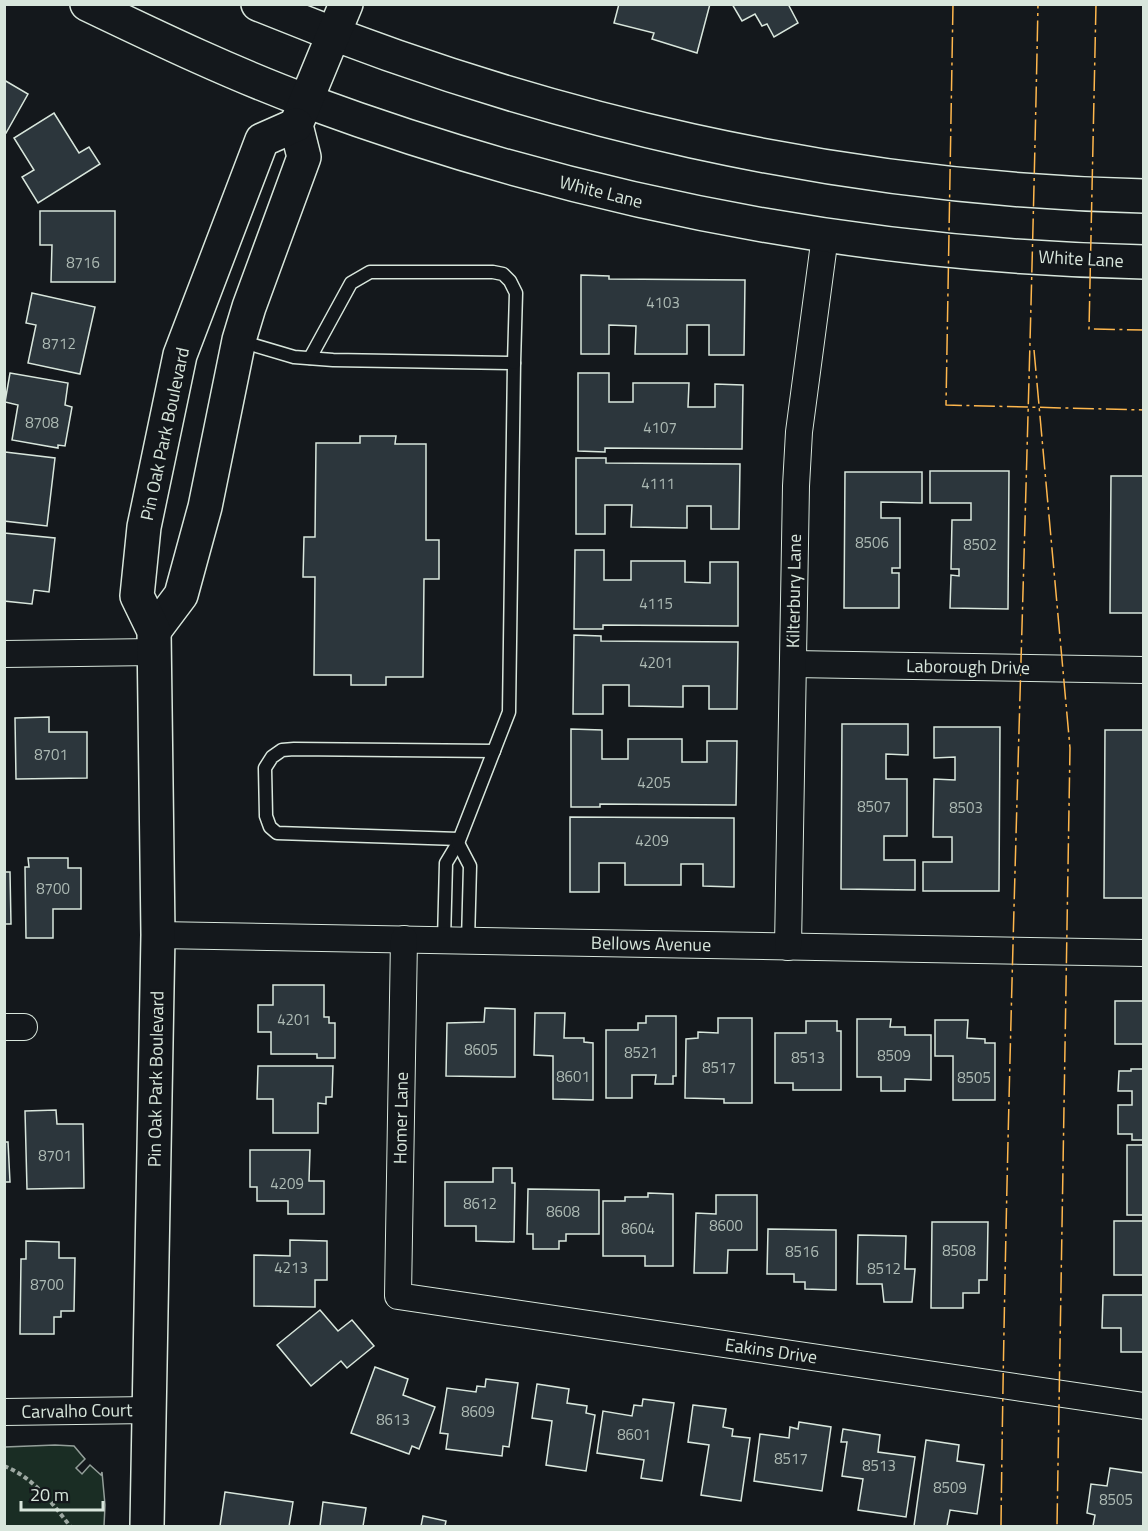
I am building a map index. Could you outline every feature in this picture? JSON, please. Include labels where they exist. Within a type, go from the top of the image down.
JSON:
[{"type":"street","name":"White Lane","points":[[87,4],[195,55],[301,113],[428,144],[511,169],[635,201],[825,236],[953,252],[1081,261],[1143,262]]},
{"type":"street","points":[[258,4],[334,36],[456,79],[663,136],[853,171],[981,186],[1143,196]]},
{"type":"street","points":[[4,654],[154,642],[181,596],[205,507],[239,340],[304,157],[301,113],[346,4]]},
{"type":"street","name":"Pin Oak Park Boulevard","points":[[147,1527],[158,935],[154,642],[137,596],[144,527],[180,355],[262,141],[301,113]]},
{"type":"street","name":"Kilterbury Lane","points":[[788,947],[796,486],[800,432],[825,236]]},
{"type":"street","name":"Laborough Drive","points":[[793,664],[1143,670]]},
{"type":"street","name":"Bellows Avenue","points":[[158,935],[1143,953]]},
{"type":"street","name":"Homer Lane","points":[[398,1296],[404,939]]},
{"type":"street","name":"Eakins Drive","points":[[398,1296],[1143,1406]]},
{"type":"street","name":"Carvalho Court","points":[[4,1412],[149,1410]]},
{"type":"lane","points":[[310,358],[351,283],[370,272],[493,272],[503,274],[510,281],[516,293],[509,712],[459,841],[446,862],[456,940]]},
{"type":"lane","points":[[239,340],[294,357],[514,363]]},
{"type":"lane","points":[[459,841],[277,833],[270,827],[266,816],[265,768],[272,757],[282,750],[294,749],[494,751]]},
{"type":"lane","points":[[456,940],[470,866],[459,841]]},
{"type":"path","points":[[4,1466],[48,1497],[70,1527]]},
{"type":"green space","points":[[74,1446],[85,1459],[76,1468],[82,1474],[90,1465],[101,1475],[102,1472],[104,1526],[5,1526],[5,1447]]},
{"type":"building","points":[[619,4],[710,4],[697,53],[652,39],[654,33],[614,23]]},
{"type":"building","points":[[732,4],[788,4],[798,23],[774,37],[767,24],[762,26],[755,14],[742,21]]},
{"type":"building","points":[[4,80],[28,94],[6,133],[4,132]]},
{"type":"building","points":[[54,113],[79,153],[89,147],[100,164],[38,203],[22,177],[34,170],[14,138]]},
{"type":"building","points":[[40,211],[115,211],[115,282],[51,282],[52,245],[40,245]]},
{"type":"building","points":[[581,275],[609,276],[609,279],[745,280],[744,355],[709,355],[709,325],[687,325],[687,354],[635,354],[636,326],[609,325],[609,354],[581,354]]},
{"type":"building","points":[[32,293],[95,307],[80,374],[28,363],[36,325],[26,323]]},
{"type":"building","points":[[10,373],[68,383],[65,405],[72,407],[65,446],[58,445],[58,448],[12,440],[18,405],[5,402]]},
{"type":"building","points":[[578,373],[609,373],[609,402],[633,402],[633,383],[689,383],[688,407],[715,407],[715,384],[743,385],[742,449],[605,448],[605,452],[578,451]]},
{"type":"building","points":[[360,436],[396,436],[395,444],[426,444],[426,540],[439,540],[439,579],[424,579],[423,677],[386,677],[386,685],[351,685],[351,675],[314,675],[315,577],[303,577],[304,537],[315,537],[316,443],[360,443]]},
{"type":"building","points":[[5,452],[55,458],[47,526],[4,521]]},
{"type":"building","points":[[576,458],[606,458],[606,463],[740,464],[739,529],[711,529],[711,506],[687,506],[687,528],[631,527],[632,505],[605,505],[605,534],[576,534]]},
{"type":"building","points":[[930,471],[1009,471],[1008,609],[950,608],[951,575],[959,576],[959,569],[951,569],[952,520],[971,520],[971,503],[930,503]]},
{"type":"building","points":[[845,472],[922,472],[922,503],[881,502],[881,518],[900,518],[900,568],[892,568],[892,573],[899,573],[899,608],[844,608]]},
{"type":"building","points":[[1111,476],[1144,476],[1144,613],[1110,613]]},
{"type":"building","points":[[4,533],[55,538],[49,592],[34,590],[32,604],[4,601]]},
{"type":"building","points":[[575,550],[604,550],[604,580],[631,580],[631,561],[685,561],[685,582],[710,583],[710,562],[738,562],[738,626],[603,625],[603,629],[574,629]]},
{"type":"building","points":[[574,635],[601,636],[601,641],[738,642],[737,709],[709,709],[709,686],[683,686],[683,707],[629,706],[629,685],[603,685],[603,714],[573,714]]},
{"type":"building","points":[[49,717],[49,732],[87,732],[87,778],[16,779],[15,718]]},
{"type":"building","points":[[842,724],[908,724],[908,755],[886,754],[886,779],[907,779],[907,836],[884,836],[884,860],[915,860],[915,890],[841,889]]},
{"type":"building","points":[[934,727],[1000,727],[999,891],[923,891],[923,862],[952,862],[952,837],[933,837],[934,779],[955,780],[955,757],[934,758]]},
{"type":"building","points":[[571,729],[602,730],[602,759],[628,759],[628,739],[682,739],[682,762],[707,762],[707,741],[737,741],[736,805],[600,804],[600,807],[571,807]]},
{"type":"building","points":[[1105,730],[1144,730],[1144,898],[1104,898]]},
{"type":"building","points":[[570,817],[734,818],[734,887],[703,886],[703,864],[681,864],[681,885],[625,885],[625,863],[599,863],[599,892],[570,892]]},
{"type":"building","points":[[28,858],[68,858],[68,868],[81,868],[81,909],[53,909],[53,938],[26,938],[25,867],[29,867]]},
{"type":"building","points":[[4,872],[10,872],[11,924],[4,924]]},
{"type":"building","points":[[273,985],[324,985],[324,1017],[329,1017],[329,1023],[335,1023],[335,1058],[317,1058],[317,1054],[271,1054],[271,1032],[258,1032],[258,1005],[273,1005]]},
{"type":"building","points":[[1115,1001],[1144,1001],[1144,1044],[1115,1044]]},
{"type":"building","points":[[485,1008],[515,1009],[515,1077],[446,1076],[447,1023],[484,1022]]},
{"type":"building","points":[[535,1013],[565,1013],[564,1038],[584,1038],[584,1042],[593,1043],[593,1100],[553,1099],[553,1056],[534,1055]]},
{"type":"building","points":[[646,1016],[676,1016],[676,1076],[673,1076],[673,1084],[655,1084],[656,1075],[632,1075],[632,1098],[606,1098],[606,1030],[638,1030],[638,1023],[646,1023]]},
{"type":"building","points":[[718,1018],[752,1018],[752,1103],[724,1103],[724,1099],[685,1098],[686,1039],[698,1038],[698,1032],[718,1033]]},
{"type":"building","points":[[857,1019],[891,1019],[890,1027],[905,1027],[905,1035],[931,1035],[931,1080],[905,1079],[905,1091],[881,1091],[881,1077],[857,1077]]},
{"type":"building","points":[[935,1020],[968,1020],[967,1038],[985,1039],[985,1043],[995,1043],[995,1100],[953,1100],[953,1056],[935,1056]]},
{"type":"building","points":[[806,1021],[837,1021],[837,1031],[841,1031],[841,1090],[793,1090],[793,1083],[775,1083],[775,1033],[806,1033]]},
{"type":"building","points":[[258,1066],[333,1066],[332,1097],[326,1097],[326,1104],[318,1103],[318,1133],[273,1133],[273,1099],[257,1099]]},
{"type":"building","points":[[1131,1069],[1144,1069],[1144,1140],[1132,1140],[1132,1134],[1118,1134],[1118,1105],[1132,1105],[1132,1091],[1118,1091],[1119,1071],[1131,1071]]},
{"type":"building","points":[[56,1110],[57,1124],[83,1124],[84,1188],[27,1189],[25,1111]]},
{"type":"building","points":[[4,1142],[8,1142],[10,1182],[4,1182]]},
{"type":"building","points":[[1127,1145],[1144,1145],[1144,1215],[1127,1215]]},
{"type":"building","points":[[250,1150],[310,1150],[309,1181],[324,1181],[324,1214],[288,1214],[288,1201],[257,1201],[257,1187],[250,1187]]},
{"type":"building","points":[[493,1168],[512,1168],[512,1183],[515,1183],[514,1242],[476,1241],[476,1226],[445,1226],[445,1182],[493,1182]]},
{"type":"building","points":[[528,1189],[599,1190],[599,1234],[566,1234],[566,1241],[559,1241],[559,1249],[533,1249],[533,1234],[527,1234]]},
{"type":"building","points":[[648,1193],[673,1194],[673,1266],[645,1266],[645,1256],[603,1256],[603,1201],[625,1201],[625,1197],[648,1197]]},
{"type":"building","points":[[716,1195],[757,1195],[757,1250],[728,1250],[727,1273],[694,1273],[696,1213],[716,1214]]},
{"type":"building","points":[[1114,1221],[1144,1221],[1144,1275],[1114,1275]]},
{"type":"building","points":[[932,1222],[988,1222],[987,1280],[979,1280],[979,1293],[963,1293],[963,1308],[931,1308]]},
{"type":"building","points":[[768,1229],[836,1230],[836,1290],[805,1289],[805,1282],[794,1282],[794,1274],[767,1274]]},
{"type":"building","points":[[858,1235],[906,1236],[905,1269],[915,1269],[912,1302],[884,1302],[882,1284],[857,1284]]},
{"type":"building","points":[[290,1240],[327,1241],[327,1280],[315,1280],[315,1307],[254,1306],[254,1255],[290,1256]]},
{"type":"building","points":[[26,1241],[59,1242],[59,1258],[75,1258],[74,1311],[61,1311],[61,1317],[54,1317],[54,1334],[20,1334],[21,1259],[26,1259]]},
{"type":"building","points":[[1103,1295],[1144,1295],[1144,1352],[1121,1352],[1121,1328],[1102,1328]]},
{"type":"building","points":[[320,1310],[338,1331],[352,1320],[374,1346],[347,1368],[341,1361],[311,1386],[277,1345]]},
{"type":"building","points":[[375,1367],[408,1379],[403,1395],[435,1407],[419,1449],[412,1446],[409,1454],[351,1433]]},
{"type":"building","points":[[486,1379],[518,1383],[509,1447],[503,1446],[502,1456],[446,1449],[448,1434],[440,1433],[447,1388],[476,1392],[477,1386],[485,1387]]},
{"type":"building","points":[[537,1384],[569,1389],[567,1403],[587,1406],[586,1413],[595,1415],[586,1471],[546,1465],[552,1421],[532,1418]]},
{"type":"building","points":[[643,1399],[674,1403],[662,1481],[641,1478],[644,1460],[597,1453],[603,1411],[632,1416],[634,1405],[642,1406]]},
{"type":"building","points":[[693,1405],[726,1409],[723,1427],[733,1429],[732,1436],[750,1438],[741,1501],[701,1495],[709,1445],[688,1442]]},
{"type":"building","points":[[799,1422],[831,1427],[822,1491],[754,1481],[760,1434],[789,1438],[790,1427],[798,1429]]},
{"type":"building","points":[[843,1429],[880,1435],[878,1452],[915,1457],[906,1517],[858,1510],[863,1479],[842,1476],[847,1442],[841,1442]]},
{"type":"building","points":[[926,1440],[959,1445],[957,1461],[984,1465],[977,1514],[950,1510],[947,1526],[914,1526]]},
{"type":"building","points":[[1110,1468],[1144,1473],[1143,1526],[1093,1526],[1095,1515],[1087,1513],[1091,1484],[1107,1486]]},
{"type":"building","points":[[225,1492],[293,1502],[289,1526],[220,1526]]},
{"type":"building","points":[[323,1502],[366,1508],[363,1526],[320,1526]]},
{"type":"building","points":[[423,1516],[446,1521],[445,1526],[421,1526]]},
{"type":"power","points":[[953,4],[946,405],[1144,410]]},
{"type":"power","points":[[1001,1526],[1008,1146],[1038,4]]},
{"type":"power","points":[[1096,4],[1089,329],[1144,330]]},
{"type":"power","points":[[1034,350],[1070,748],[1057,1526]]}]
